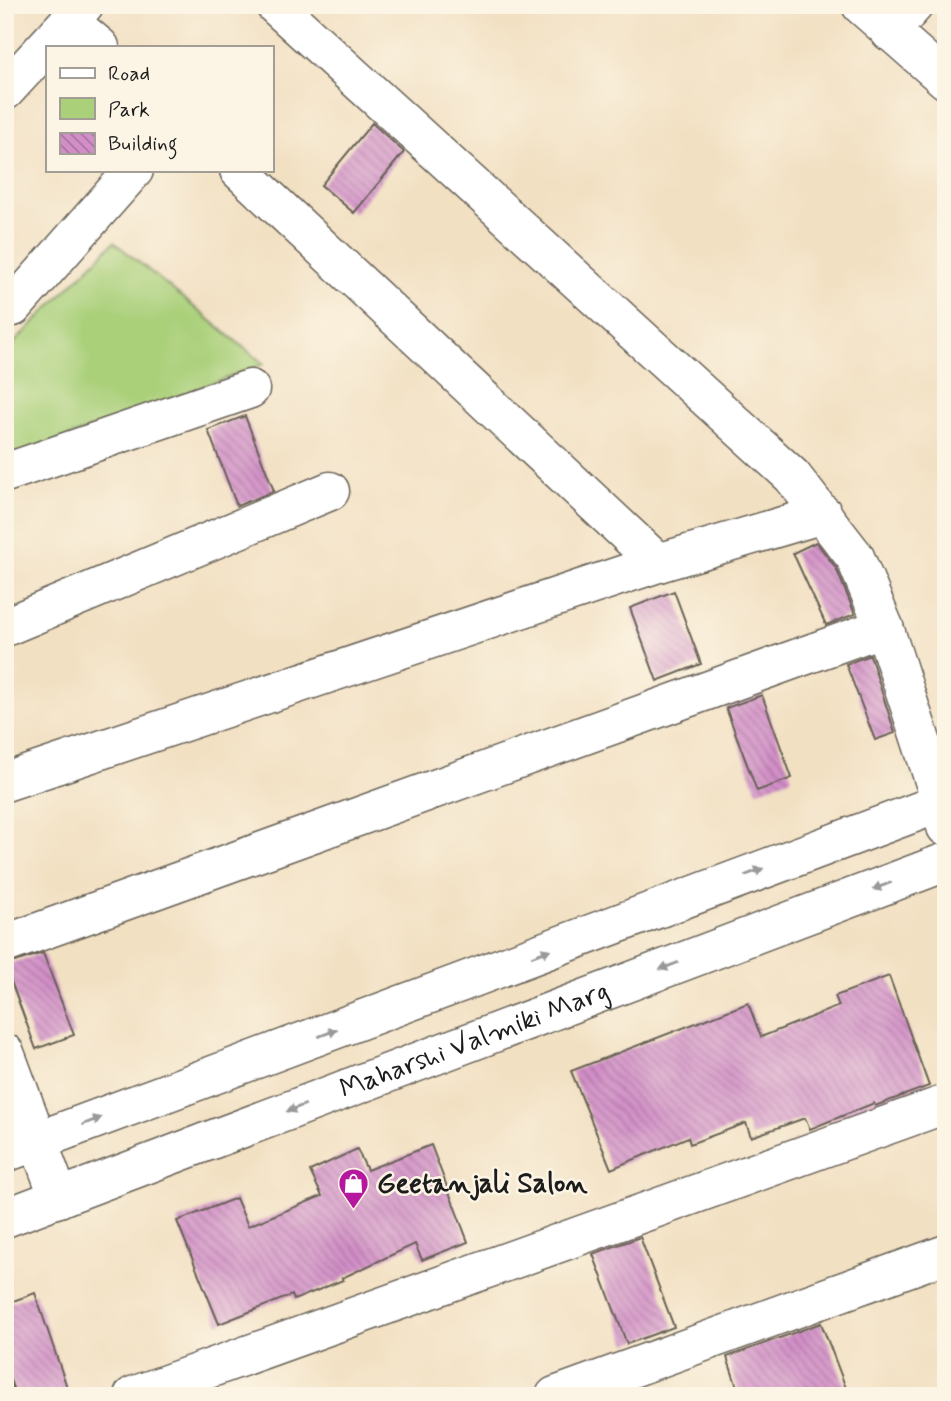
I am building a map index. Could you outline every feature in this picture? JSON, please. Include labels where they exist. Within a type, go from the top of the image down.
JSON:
[{"type":"street","points":[[275,5],[792,476],[855,558],[884,627],[944,810]]},
{"type":"street","points":[[861,5],[902,19],[946,80]]},
{"type":"street","points":[[47,46],[77,14],[99,46]]},
{"type":"street","points":[[5,91],[46,47]]},
{"type":"street","points":[[13,307],[132,172]]},
{"type":"street","points":[[241,172],[658,563]]},
{"type":"street","points":[[5,473],[250,389]]},
{"type":"street","points":[[5,627],[330,491]]},
{"type":"street","points":[[5,782],[658,563],[823,514]]},
{"type":"street","points":[[5,944],[884,627]]},
{"type":"street","name":"Maharshi Valmiki Marg","points":[[22,1147],[944,810]]},
{"type":"street","name":"Maharshi Valmiki Marg","points":[[5,1218],[946,862]]},
{"type":"street","points":[[5,1053],[22,1147],[59,1198]]},
{"type":"street","points":[[133,1396],[946,1104]]},
{"type":"street","points":[[555,1396],[946,1254]]},
{"type":"green space","points":[[114,242],[264,364],[5,461],[5,338],[12,345]]},
{"type":"building","points":[[372,123],[404,152],[354,213],[321,185]]},
{"type":"building","points":[[245,416],[274,491],[237,506],[208,430]]},
{"type":"building","points":[[816,542],[836,568],[855,614],[826,625],[793,553]]},
{"type":"building","points":[[674,591],[701,664],[657,681],[630,608]]},
{"type":"building","points":[[870,655],[895,733],[875,740],[846,664]]},
{"type":"building","points":[[762,695],[792,778],[757,791],[726,708]]},
{"type":"building","points":[[43,953],[74,1035],[36,1049],[5,965]]},
{"type":"building","points":[[889,976],[929,1086],[875,1106],[874,1103],[810,1129],[805,1118],[751,1137],[746,1123],[690,1144],[688,1137],[611,1169],[571,1071],[748,1003],[761,1037],[839,1006],[835,996]]},
{"type":"building","points":[[431,1145],[468,1242],[422,1260],[415,1244],[342,1278],[343,1280],[294,1300],[292,1295],[219,1324],[177,1221],[236,1198],[248,1226],[322,1196],[310,1171],[357,1149],[367,1170]]},
{"type":"building","points":[[640,1237],[674,1327],[627,1344],[593,1254]]},
{"type":"building","points":[[35,1293],[70,1396],[16,1396],[5,1366],[5,1304]]},
{"type":"building","points":[[821,1323],[849,1396],[740,1396],[727,1357]]},
{"type":"place","name":"Geetanjali Salon","points":[[354,1211]]}]
